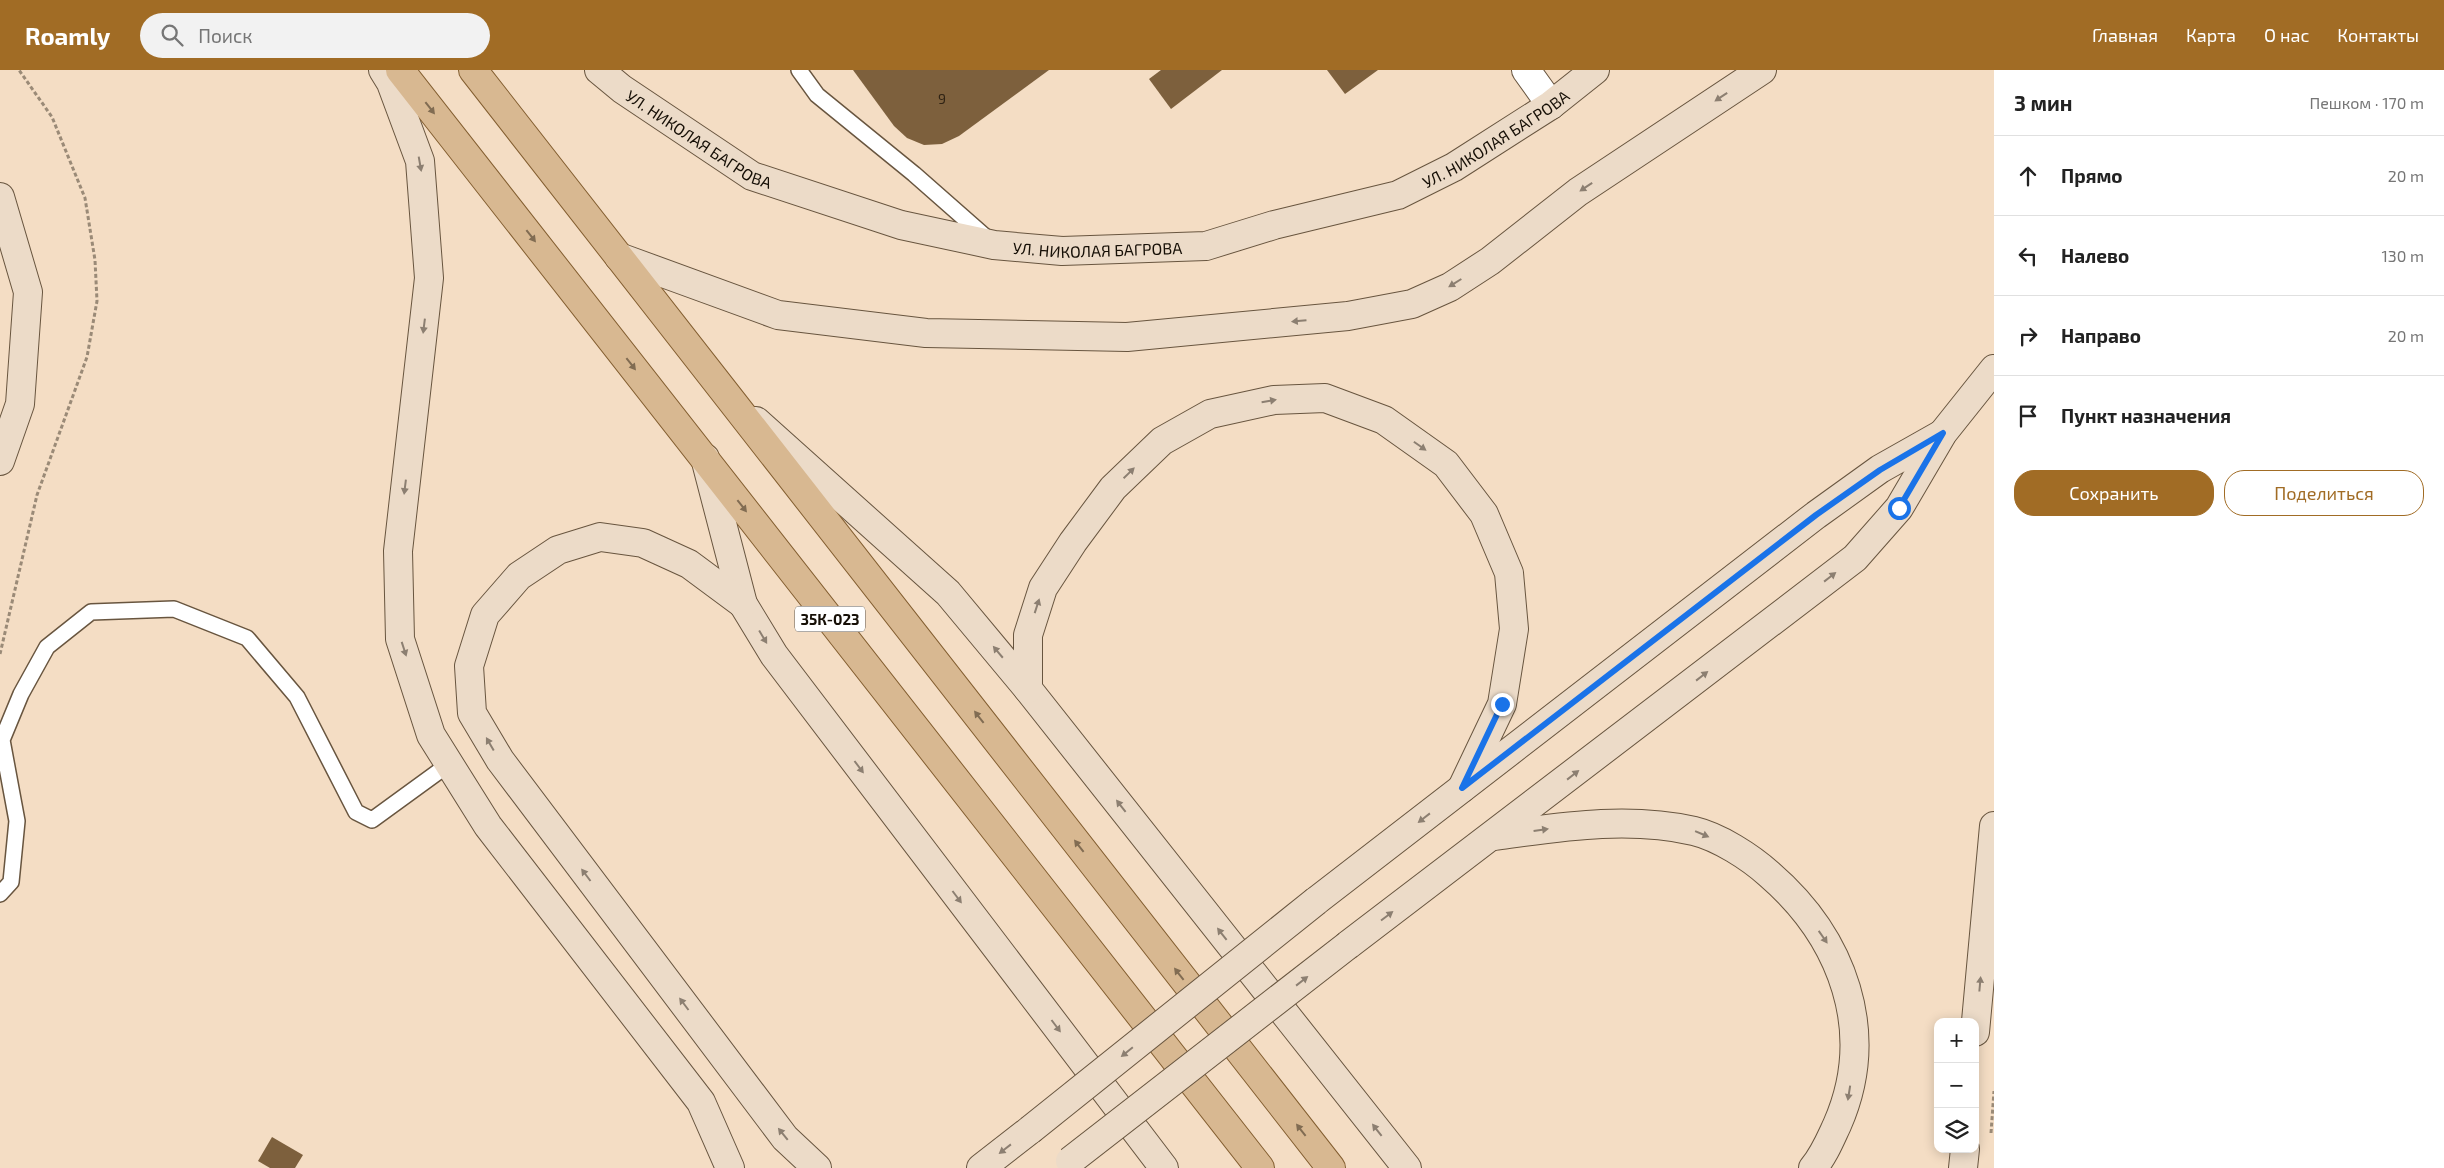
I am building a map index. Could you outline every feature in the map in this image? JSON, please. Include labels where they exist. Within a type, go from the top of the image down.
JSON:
[{"type":"main road","points":[[383,70],[391,83],[420,161],[430,278],[398,551],[400,638],[431,735],[449,764],[488,826],[701,1102],[730,1168]]},
{"type":"main road","name":"35К-023","points":[[400,70],[1260,1168]]},
{"type":"main road","name":"35К-023","points":[[473,70],[1331,1168]]},
{"type":"main road","name":"УЛ. НИКОЛАЯ БАГРОВА","points":[[599,70],[622,89],[752,176],[902,225],[994,245],[1062,251],[1206,246],[1274,225],[1398,196],[1454,166],[1551,105],[1596,70]]},
{"type":"main road","points":[[619,257],[778,315],[926,333],[1127,337],[1348,316],[1412,304],[1450,287],[1490,261],[1578,192],[1762,70]]},
{"type":"main road","points":[[0,197],[28,292],[20,404],[0,461]]},
{"type":"main road","points":[[1066,1165],[1348,945],[1493,837],[1855,558],[1899,508],[1943,433],[1994,370]]},
{"type":"main road","points":[[729,396],[948,593],[1028,688],[1407,1168]]},
{"type":"main road","points":[[1028,688],[1028,635],[1043,588],[1073,542],[1113,488],[1162,441],[1210,414],[1274,400],[1325,398],[1384,420],[1446,464],[1484,514],[1509,573],[1514,629],[1502,704],[1462,788]]},
{"type":"main road","points":[[980,1168],[1316,901],[1816,515],[1880,470],[1943,433]]},
{"type":"main road","points":[[704,458],[743,604],[774,655],[1164,1168]]},
{"type":"main road","points":[[743,604],[689,564],[643,543],[600,537],[558,550],[519,576],[485,615],[469,666],[472,713],[500,760],[779,1130],[817,1168]]},
{"type":"main road","points":[[1493,837],[1578,825],[1641,823],[1696,831],[1749,856],[1794,895],[1828,944],[1848,990],[1856,1044],[1848,1100],[1823,1156],[1813,1168]]},
{"type":"main road","points":[[1976,1018],[1994,826]]},
{"type":"main road","points":[[1963,1168],[1965,1153]]},
{"type":"street","points":[[1526,70],[1551,105]]},
{"type":"lane","points":[[799,70],[817,95],[914,174],[994,245]]},
{"type":"lane","points":[[0,894],[10,882],[17,821],[2,740],[21,694],[47,647],[91,612],[174,609],[247,638],[297,697],[356,812],[372,820],[449,764]]},
{"type":"path","points":[[0,654],[37,495],[87,357],[97,300],[95,260],[85,198],[52,117],[19,70]]},
{"type":"path","points":[[1990,1139],[1994,1091]]},
{"type":"building","points":[[853,70],[1049,70],[959,136],[942,144],[924,145],[907,138],[894,126]]},
{"type":"building","points":[[1161,70],[1222,70],[1171,109],[1149,79]]},
{"type":"building","points":[[1327,70],[1378,70],[1345,94]]},
{"type":"building","points":[[272,1137],[303,1155],[295,1168],[270,1168],[258,1161]]},
{"type":"route","points":[[1502,704],[1462,788],[1816,515],[1880,470],[1943,433],[1899,508]]}]
